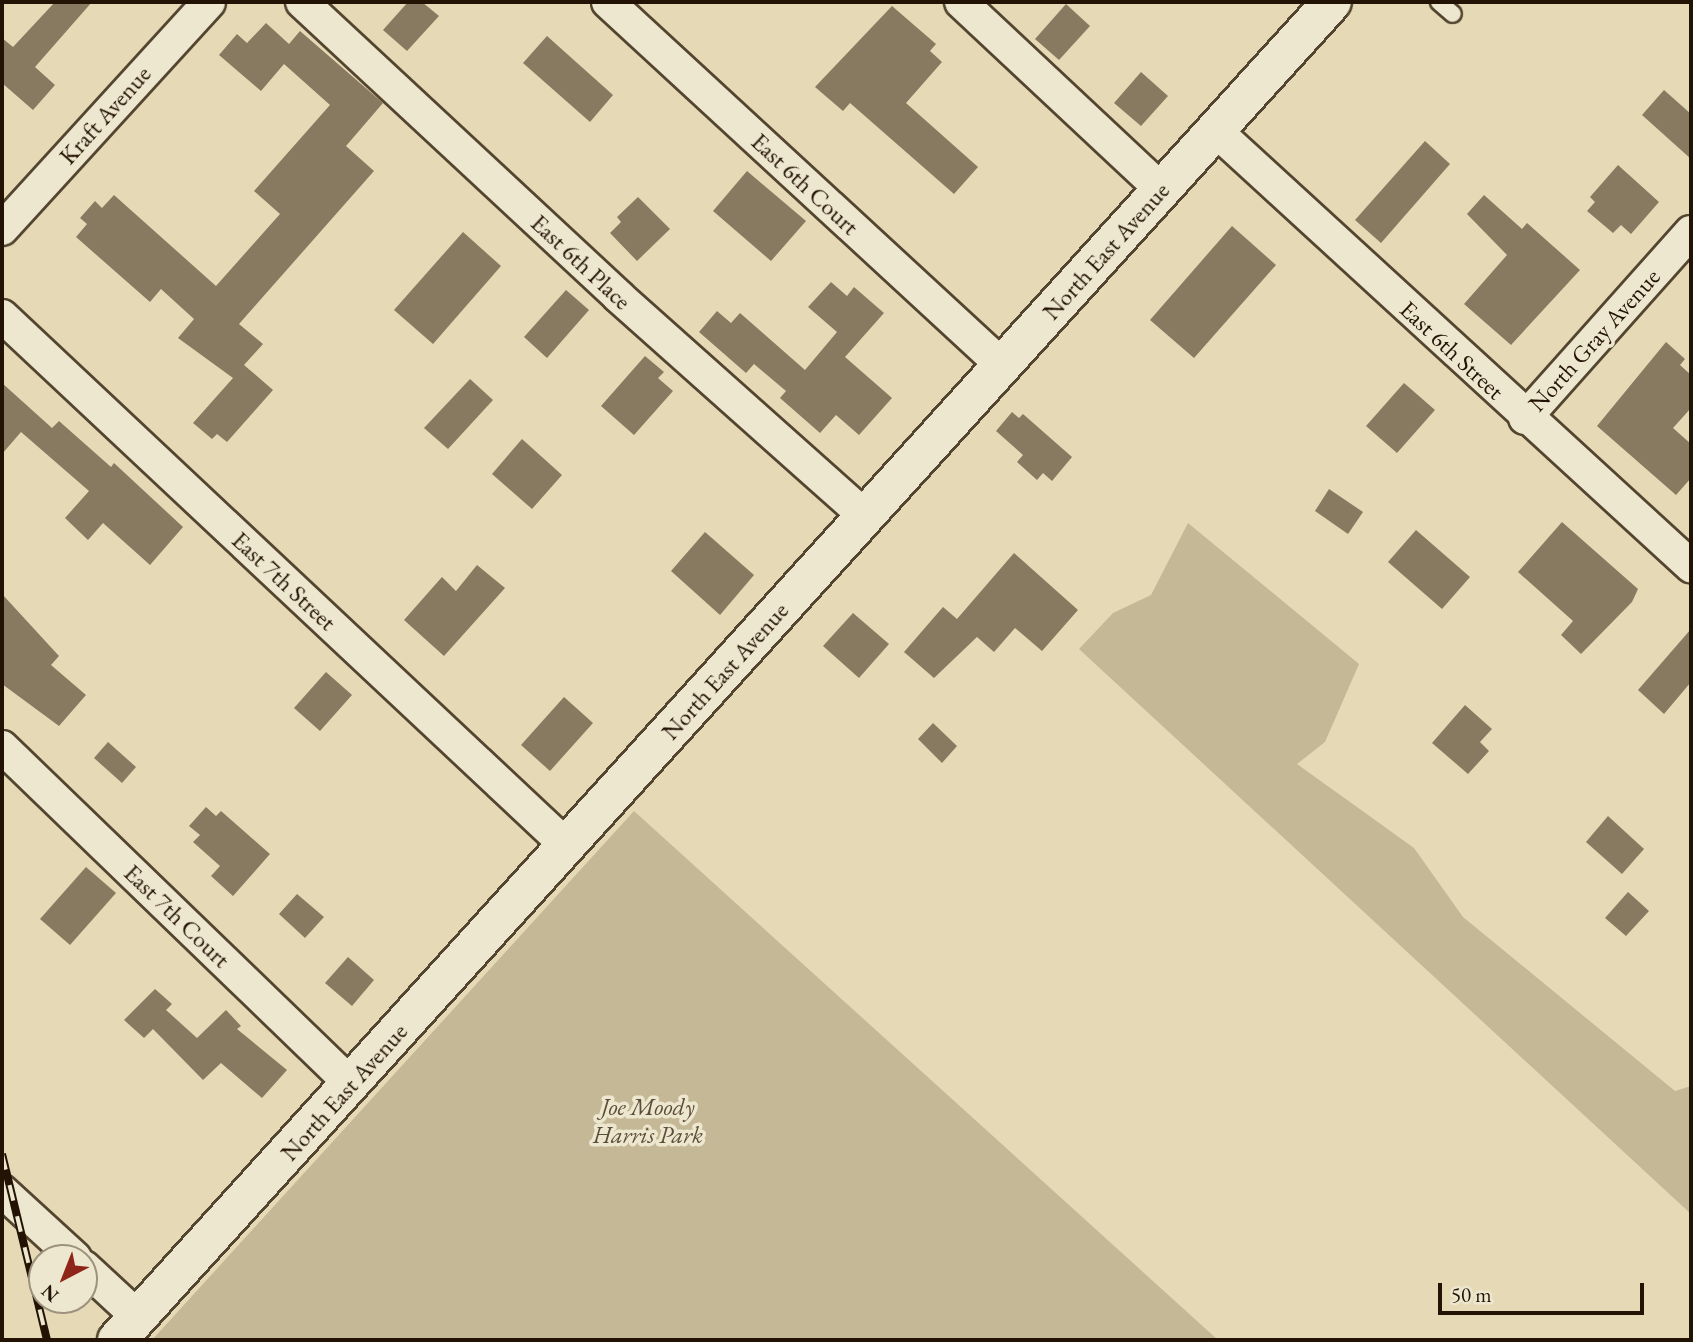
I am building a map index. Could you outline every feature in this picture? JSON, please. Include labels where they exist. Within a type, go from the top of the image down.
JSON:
[{"type":"main road","name":"North East Avenue","points":[[128,1329],[1332,2]]},
{"type":"street","name":"Kraft Avenue","points":[[2,229],[209,2]]},
{"type":"street","name":"East 6th Place","points":[[302,2],[618,296],[866,517]]},
{"type":"street","name":"East 6th Court","points":[[608,2],[1003,366]]},
{"type":"street","points":[[961,2],[1162,190]]},
{"type":"street","name":"East 6th Street","points":[[1215,130],[1525,418],[1691,566]]},
{"type":"street","name":"North Gray Avenue","points":[[1525,418],[1691,232]]},
{"type":"street","name":"East 7th Street","points":[[2,316],[567,846]]},
{"type":"street","name":"East 7th Court","points":[[2,747],[351,1084]]},
{"type":"street","points":[[2,1191],[60,1244]]},
{"type":"street","points":[[98,1287],[128,1329]]},
{"type":"lane","points":[[1439,2],[1453,14]]},
{"type":"green space","points":[[1188,523],[1359,664],[1325,742],[1297,764],[1414,848],[1463,917],[1675,1091],[1691,1086],[1691,1214],[1079,649],[1113,613],[1151,595]]},
{"type":"green space","name":"Joe Moody Harris Park","points":[[634,811],[1218,1340],[152,1340]]},
{"type":"building","points":[[55,2],[92,2],[35,67],[55,85],[33,110],[2,83],[2,38],[13,47]]},
{"type":"building","points":[[408,2],[422,2],[439,16],[407,51],[383,30]]},
{"type":"building","points":[[1066,4],[1090,26],[1059,60],[1035,39]]},
{"type":"building","points":[[892,6],[936,44],[930,51],[942,62],[906,103],[978,167],[954,194],[850,103],[843,111],[815,87]]},
{"type":"building","points":[[266,23],[289,44],[300,31],[383,103],[346,146],[374,171],[239,324],[263,344],[244,365],[273,390],[227,442],[217,434],[212,439],[193,423],[233,378],[178,338],[194,319],[161,289],[150,302],[76,237],[87,224],[80,218],[95,201],[102,208],[114,195],[216,286],[280,214],[254,191],[330,105],[284,64],[261,91],[219,55],[237,34],[247,43]]},
{"type":"building","points":[[547,36],[613,95],[590,122],[523,63]]},
{"type":"building","points":[[1141,72],[1168,96],[1141,126],[1114,103]]},
{"type":"building","points":[[1664,90],[1691,114],[1691,159],[1642,115]]},
{"type":"building","points":[[1425,141],[1450,164],[1381,243],[1355,220]]},
{"type":"building","points":[[1618,165],[1659,202],[1631,234],[1621,225],[1613,233],[1587,211],[1595,202],[1590,197]]},
{"type":"building","points":[[747,171],[806,221],[771,261],[713,211]]},
{"type":"building","points":[[1484,195],[1522,229],[1527,223],[1580,270],[1511,345],[1464,304],[1507,255],[1467,214]]},
{"type":"building","points":[[638,197],[670,229],[637,261],[610,233],[621,222],[617,217]]},
{"type":"building","points":[[1232,226],[1276,265],[1194,358],[1150,320]]},
{"type":"building","points":[[463,232],[501,266],[433,344],[394,310]]},
{"type":"building","points":[[831,282],[847,296],[854,287],[884,313],[845,357],[892,398],[859,435],[836,415],[820,433],[780,398],[786,391],[754,364],[746,373],[699,332],[717,311],[731,323],[740,313],[805,370],[837,332],[808,307]]},
{"type":"building","points":[[566,290],[589,310],[547,358],[524,337]]},
{"type":"building","points":[[1666,342],[1685,359],[1680,365],[1691,375],[1691,408],[1673,428],[1691,444],[1691,478],[1676,495],[1597,426]]},
{"type":"building","points":[[645,356],[664,372],[658,378],[673,391],[634,435],[601,406]]},
{"type":"building","points":[[470,379],[493,400],[448,449],[424,428]]},
{"type":"building","points":[[2,383],[52,428],[59,421],[111,467],[114,463],[183,527],[150,565],[103,523],[88,540],[65,518],[89,491],[21,432],[2,454]]},
{"type":"building","points":[[1404,383],[1435,410],[1397,453],[1366,426]]},
{"type":"building","points":[[1012,412],[1019,418],[1023,414],[1072,457],[1052,481],[1043,473],[1037,480],[1017,462],[1023,455],[996,431]]},
{"type":"building","points":[[522,439],[562,475],[532,509],[492,474]]},
{"type":"building","points":[[1329,489],[1363,512],[1348,534],[1315,511]]},
{"type":"building","points":[[1562,522],[1638,589],[1632,602],[1581,654],[1561,635],[1573,621],[1518,572]]},
{"type":"building","points":[[1416,530],[1470,577],[1442,609],[1388,562]]},
{"type":"building","points":[[705,532],[754,575],[720,615],[671,571]]},
{"type":"building","points":[[1014,553],[1078,610],[1042,651],[1015,628],[994,652],[977,637],[934,678],[904,652],[943,607],[957,619]]},
{"type":"building","points":[[477,565],[505,588],[444,656],[404,620],[442,577],[456,591]]},
{"type":"building","points":[[2,594],[59,656],[51,665],[86,695],[59,726],[2,684]]},
{"type":"building","points":[[853,613],[889,644],[859,678],[823,646]]},
{"type":"building","points":[[1691,629],[1691,682],[1664,714],[1638,690]]},
{"type":"building","points":[[326,672],[352,695],[320,731],[294,708]]},
{"type":"building","points":[[564,697],[593,723],[550,771],[521,745]]},
{"type":"building","points":[[1465,705],[1492,729],[1480,742],[1489,751],[1468,774],[1432,743]]},
{"type":"building","points":[[933,723],[957,746],[942,763],[918,739]]},
{"type":"building","points":[[108,742],[136,767],[122,783],[94,758]]},
{"type":"building","points":[[206,807],[216,816],[221,811],[270,854],[233,896],[211,876],[220,866],[193,842],[200,835],[189,826]]},
{"type":"building","points":[[1608,816],[1644,849],[1622,874],[1586,842]]},
{"type":"building","points":[[86,867],[116,893],[70,945],[40,919]]},
{"type":"building","points":[[1628,892],[1649,911],[1626,936],[1605,918]]},
{"type":"building","points":[[297,894],[324,917],[305,938],[279,914]]},
{"type":"building","points":[[348,957],[374,980],[352,1006],[325,983]]},
{"type":"building","points":[[155,989],[172,1004],[166,1010],[197,1038],[226,1010],[241,1026],[237,1029],[287,1070],[262,1098],[221,1063],[203,1080],[153,1029],[144,1038],[124,1020]]},
{"type":"railway","points":[[2,1154],[47,1340]]}]
